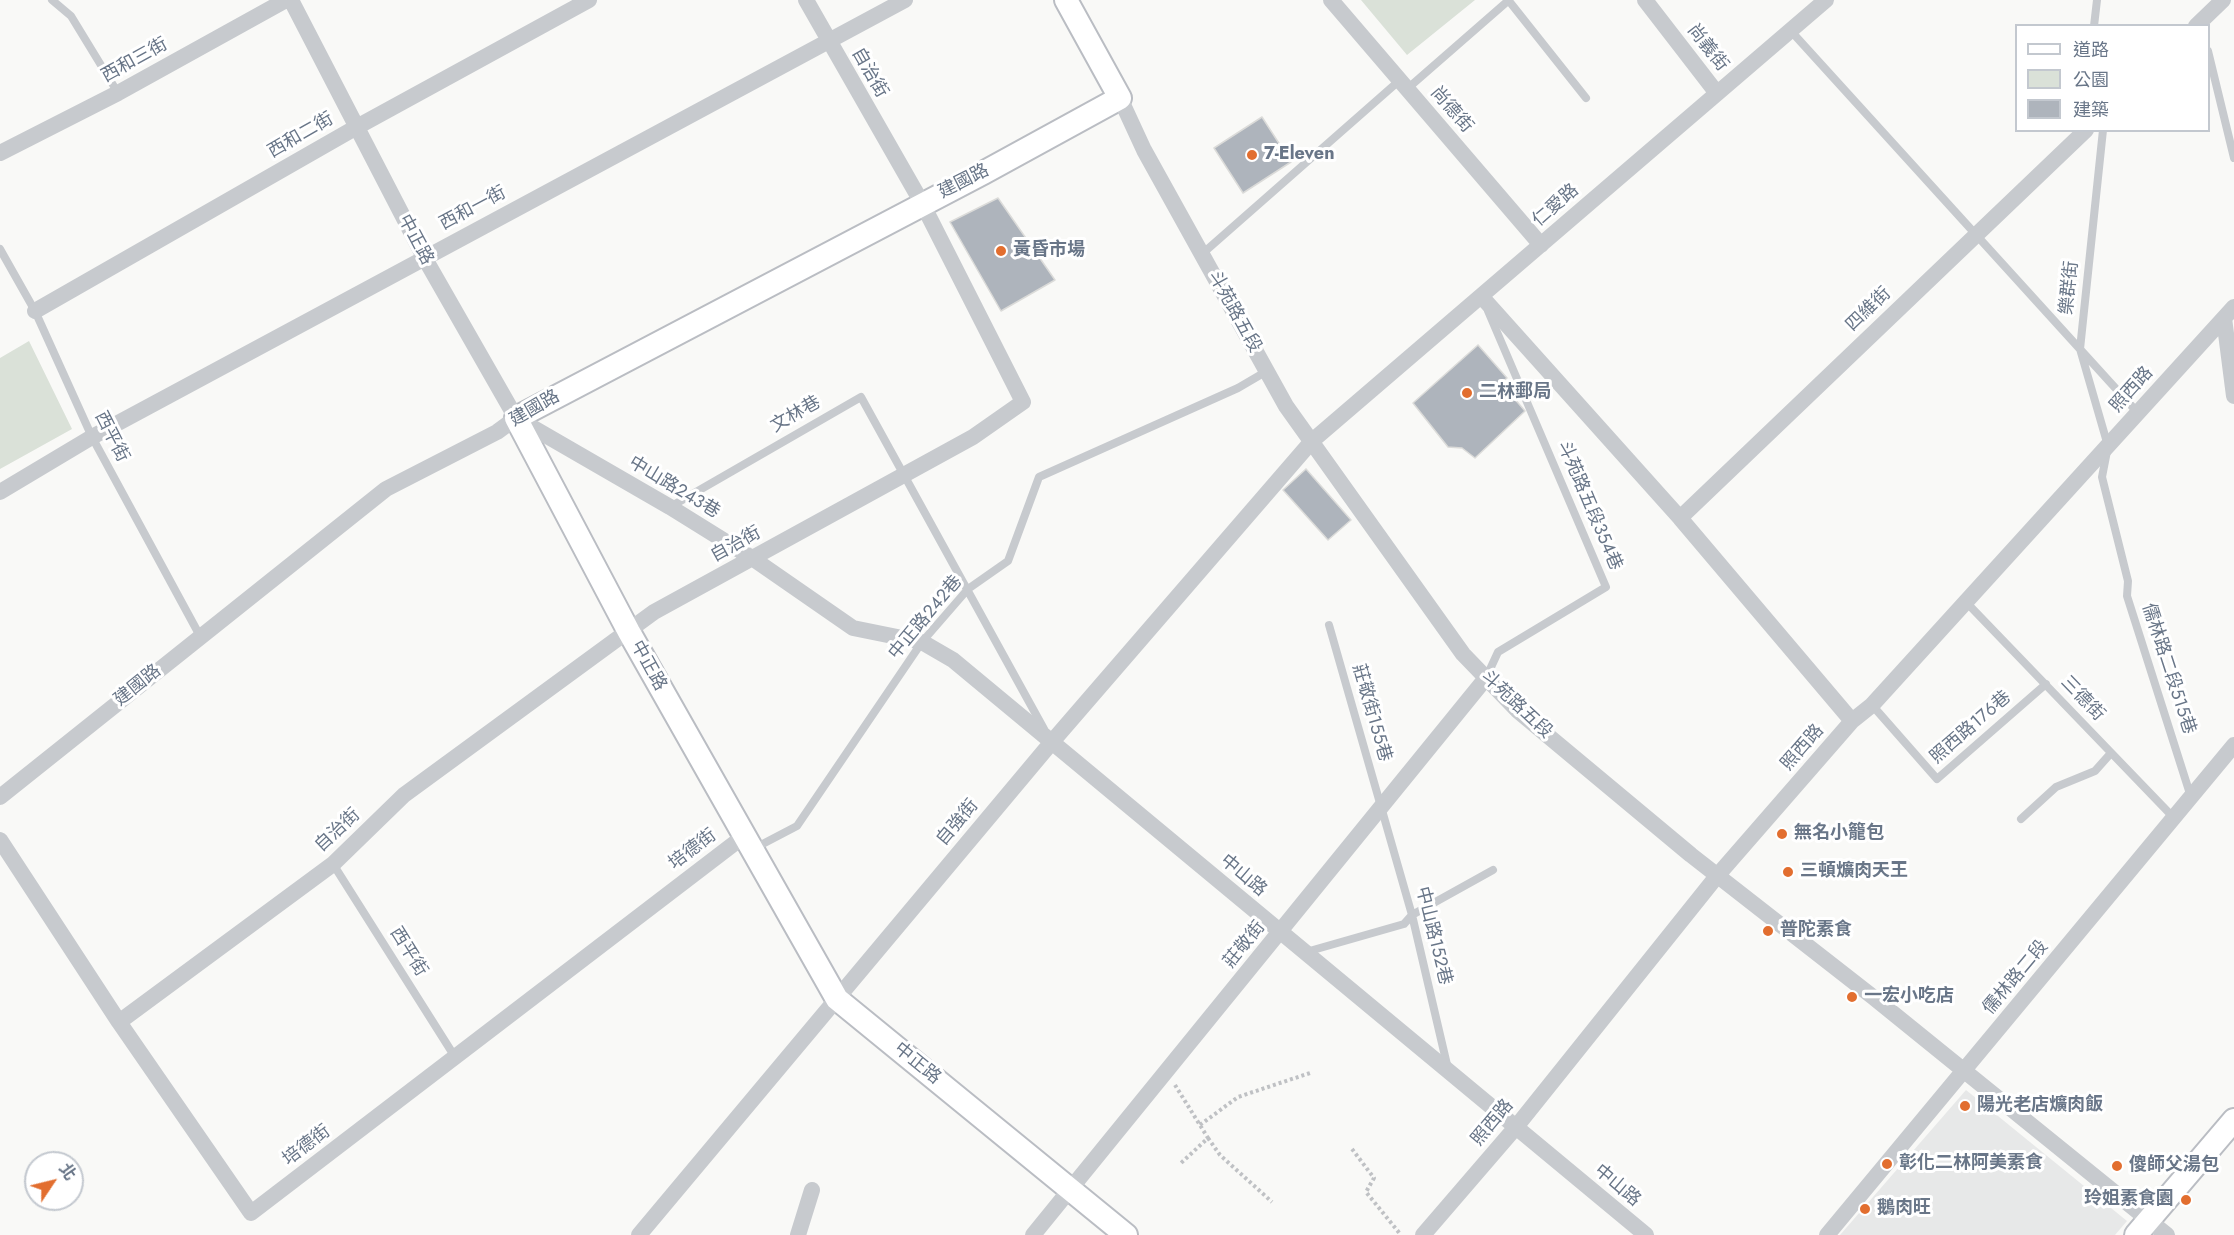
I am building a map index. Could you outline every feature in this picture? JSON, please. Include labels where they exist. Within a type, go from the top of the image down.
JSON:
[{"type":"main road","name":"斗苑路五段","points":[[1066,0],[1120,98]]},
{"type":"main road","name":"建國路","points":[[516,418],[1120,98]]},
{"type":"main road","name":"中正路","points":[[516,418],[629,632],[837,999],[1126,1235]]},
{"type":"main road","points":[[2142,1227],[2234,1120]]},
{"type":"street","name":"西和三街","points":[[0,153],[118,93],[286,0]]},
{"type":"street","name":"中正路","points":[[291,0],[424,257],[516,418]]},
{"type":"street","name":"西和二街","points":[[35,311],[356,128],[589,0]]},
{"type":"street","name":"自治街","points":[[119,1022],[333,864],[405,795],[654,612],[974,437],[1023,402],[922,203],[828,41],[807,0]]},
{"type":"street","name":"西和一街","points":[[0,492],[92,437],[905,0]]},
{"type":"street","name":"尚德街","points":[[1331,0],[1540,245]]},
{"type":"street","name":"尚義街","points":[[1645,0],[1716,92]]},
{"type":"street","points":[[2200,24],[2223,0]]},
{"type":"street","name":"仁愛路","points":[[1312,441],[1790,30],[1817,3]]},
{"type":"street","name":"斗苑路五段","points":[[1120,98],[1144,150],[1286,406],[1463,654],[1517,710],[1717,876],[1965,1071],[2142,1227],[2168,1235]]},
{"type":"street","name":"四維街","points":[[1680,518],[2084,132]]},
{"type":"street","points":[[1481,296],[1680,518],[1852,721]]},
{"type":"street","points":[[2229,312],[2234,396]]},
{"type":"street","name":"照西路","points":[[1423,1235],[1516,1127],[1717,876],[1852,721],[1872,705],[2229,312]]},
{"type":"street","name":"中山路243巷","points":[[516,418],[670,507],[752,558],[853,628],[922,642],[953,660],[1051,743]]},
{"type":"street","name":"建國路","points":[[0,797],[386,489],[498,432],[516,418]]},
{"type":"street","name":"自強街","points":[[639,1235],[1051,743],[1312,441]]},
{"type":"street","name":"莊敬街","points":[[1033,1235],[1281,933],[1486,678]]},
{"type":"street","name":"中山路","points":[[1051,743],[1646,1235]]},
{"type":"street","name":"儒林路二段","points":[[1827,1235],[2234,745]]},
{"type":"street","name":"培德街","points":[[0,840],[119,1022],[251,1213],[455,1058],[748,843]]},
{"type":"street","points":[[798,1235],[812,1190]]},
{"type":"lane","points":[[52,0],[71,16],[118,93]]},
{"type":"lane","points":[[1202,254],[1509,0],[1586,98]]},
{"type":"lane","points":[[2094,24],[2097,0]]},
{"type":"lane","points":[[1790,30],[2138,413]]},
{"type":"lane","points":[[2210,59],[2234,158]]},
{"type":"lane","name":"樂群街","points":[[2103,132],[2080,349],[2108,446]]},
{"type":"lane","name":"西平街","points":[[0,249],[35,311],[92,437],[200,636]]},
{"type":"lane","name":"斗苑路五段354巷","points":[[1481,296],[1606,588],[1498,651],[1486,678]]},
{"type":"lane","name":"中正路242巷","points":[[748,843],[797,826],[922,642],[968,588],[1008,561],[1039,477],[1238,388],[1267,371]]},
{"type":"lane","name":"文林巷","points":[[670,507],[861,397],[905,474]]},
{"type":"lane","name":"儒林路二段515巷","points":[[2108,446],[2102,477],[2128,581],[2127,596],[2191,797]]},
{"type":"lane","name":"中山路","points":[[905,474],[1051,743]]},
{"type":"lane","name":"三德街","points":[[1966,602],[2174,818]]},
{"type":"lane","name":"莊敬街155巷","points":[[1329,625],[1380,809]]},
{"type":"lane","name":"照西路176巷","points":[[1872,705],[1937,779],[2046,684]]},
{"type":"lane","points":[[2021,819],[2056,787],[2095,771],[2111,753]]},
{"type":"lane","name":"中山路152巷","points":[[1380,809],[1412,915],[1449,1072]]},
{"type":"lane","name":"西平街","points":[[333,864],[455,1058]]},
{"type":"lane","points":[[1304,952],[1404,924],[1412,915],[1493,870]]},
{"type":"path","points":[[1166,1072],[1220,1155],[1272,1202]]},
{"type":"path","points":[[1200,1125],[1238,1097],[1310,1073]]},
{"type":"path","points":[[1180,1164],[1208,1138]]},
{"type":"path","points":[[1352,1149],[1374,1178],[1366,1192],[1401,1235]]},
{"type":"shaded area","points":[[1966,1090],[2127,1221],[2115,1235],[1840,1235]]},
{"type":"green space","points":[[1361,0],[1475,0],[1407,55]]},
{"type":"green space","points":[[29,341],[72,429],[0,469],[0,358]]},
{"type":"building","name":"7-Eleven","points":[[1262,117],[1291,162],[1243,193],[1214,148]]},
{"type":"building","name":"黃昏市場","points":[[998,198],[1055,280],[1001,311],[950,222]]},
{"type":"building","name":"二林郵局","points":[[1478,345],[1507,378],[1501,383],[1525,411],[1475,458],[1462,448],[1448,447],[1413,403]]},
{"type":"building","points":[[1306,469],[1351,520],[1328,540],[1283,490]]},
{"type":"place","name":"7-Eleven","points":[[1252,155]]},
{"type":"place","name":"黃昏市場","points":[[1001,251]]},
{"type":"place","name":"二林郵局","points":[[1467,393]]},
{"type":"place","name":"無名小籠包","points":[[1782,834]]},
{"type":"place","name":"三頓爌肉天王","points":[[1788,872]]},
{"type":"place","name":"普陀素食","points":[[1768,931]]},
{"type":"place","name":"一宏小吃店","points":[[1852,997]]},
{"type":"place","name":"陽光老店爌肉飯","points":[[1965,1106]]},
{"type":"place","name":"彰化二林阿美素食","points":[[1887,1164]]},
{"type":"place","name":"傻師父湯包","points":[[2117,1166]]},
{"type":"place","name":"玲姐素食園","points":[[2186,1200]]},
{"type":"place","name":"鵝肉旺","points":[[1865,1209]]}]
